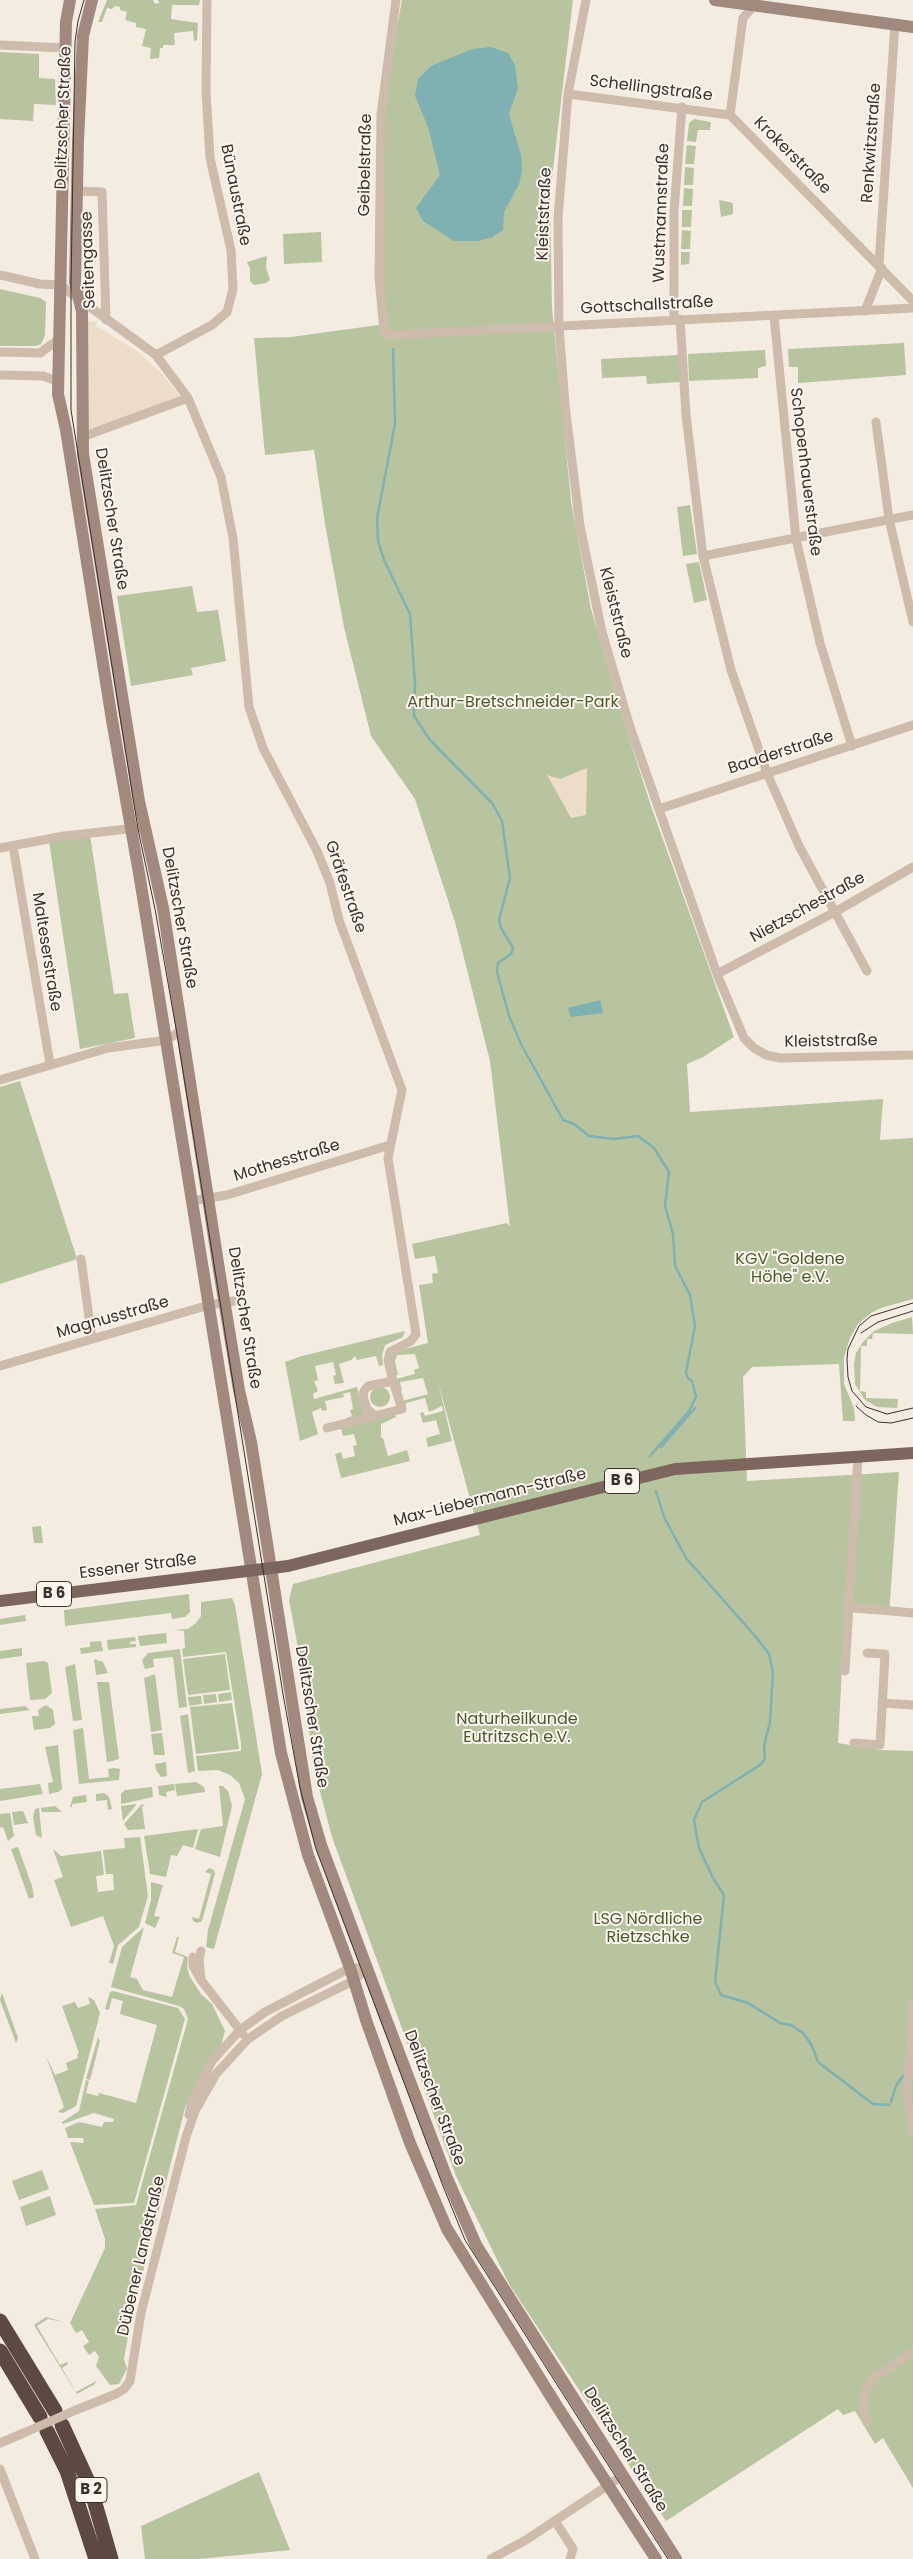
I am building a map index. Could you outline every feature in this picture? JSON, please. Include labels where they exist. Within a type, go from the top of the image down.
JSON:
[{"type":"highway","name":"B 2","points":[[0,2321],[58,2418],[90,2486],[112,2559]]},
{"type":"highway","name":"B 2","points":[[0,2351],[44,2424],[67,2471],[96,2559]]},
{"type":"main road","name":"Delitzscher Straße","points":[[70,0],[66,48],[58,394],[66,430],[166,1039],[250,1570],[281,1753],[294,1809],[308,1855],[350,1968],[407,2134],[447,2229],[656,2559]]},
{"type":"main road","name":"Delitzscher Straße","points":[[92,0],[82,44],[75,282],[80,299],[83,324],[83,454],[139,801],[160,891],[208,1198],[229,1302],[307,1797],[321,1845],[367,1968],[446,2176],[476,2245],[676,2559]]},
{"type":"main road","points":[[715,0],[756,3],[913,27]]},
{"type":"main road","name":"Max-Liebermann-Straße","points":[[250,1570],[300,1563],[675,1469],[913,1453]]},
{"type":"main road","name":"Essener Straße","points":[[0,1601],[250,1570]]},
{"type":"street","name":"Bünaustraße","points":[[156,355],[212,325],[227,312],[233,289],[231,250],[210,158],[206,91],[207,0]]},
{"type":"street","name":"Geibelstraße","points":[[384,331],[379,277],[381,115],[396,0]]},
{"type":"street","name":"Kleiststraße","points":[[586,0],[568,94],[558,218],[559,326],[572,469],[590,578],[617,684],[718,974],[744,1038],[766,1055],[780,1058],[913,1055]]},
{"type":"street","name":"Krokerstraße","points":[[756,3],[744,18],[730,115],[913,301]]},
{"type":"street","name":"Renkwitzstraße","points":[[865,311],[880,266],[895,24]]},
{"type":"street","points":[[0,45],[66,48]]},
{"type":"street","name":"Schellingstraße","points":[[568,94],[682,107],[730,115]]},
{"type":"street","name":"Wustmannstraße","points":[[682,107],[674,212],[677,319],[686,415],[703,556],[731,670],[767,773],[799,846],[867,971]]},
{"type":"street","name":"Seitengasse","points":[[77,192],[102,192],[106,320]]},
{"type":"street","points":[[0,275],[40,284],[60,285]]},
{"type":"street","name":"Gräfestraße","points":[[60,285],[156,355],[166,373],[188,398],[222,477],[232,538],[249,707],[263,748],[318,851],[340,920],[402,1090],[388,1163],[416,1334],[411,1341],[390,1352],[388,1360],[392,1381],[402,1410],[327,1428]]},
{"type":"street","name":"Gottschallstraße","points":[[384,331],[388,335],[913,308]]},
{"type":"street","name":"Schopenhauerstraße","points":[[774,316],[796,539],[820,643],[852,746]]},
{"type":"street","points":[[0,352],[40,352],[58,340]]},
{"type":"street","points":[[0,374],[43,376],[57,381]]},
{"type":"street","points":[[82,437],[188,398]]},
{"type":"street","points":[[876,422],[888,520],[913,622]]},
{"type":"street","points":[[703,556],[913,515]]},
{"type":"street","name":"Baaderstraße","points":[[659,809],[913,725]]},
{"type":"street","points":[[0,848],[64,836],[146,827]]},
{"type":"street","name":"Malteserstraße","points":[[14,846],[47,1056],[50,1064]]},
{"type":"street","name":"Nietzschestraße","points":[[718,974],[913,867]]},
{"type":"street","points":[[0,1080],[108,1048],[127,1047],[166,1039],[182,1029]]},
{"type":"street","name":"Mothesstraße","points":[[192,1201],[227,1195],[390,1145]]},
{"type":"street","points":[[81,1259],[92,1339]]},
{"type":"street","name":"Magnusstraße","points":[[0,1366],[209,1305],[229,1302]]},
{"type":"street","points":[[375,1416],[366,1409],[363,1397],[364,1391],[368,1386],[392,1381]]},
{"type":"street","points":[[845,1671],[858,1456]]},
{"type":"street","points":[[849,1607],[913,1613]]},
{"type":"street","points":[[854,1743],[880,1745],[885,1654],[867,1653]]},
{"type":"street","points":[[882,1703],[913,1705]]},
{"type":"street","points":[[201,1951],[199,1959],[201,1980]]},
{"type":"street","points":[[193,1957],[193,1966],[201,1980],[248,2040]]},
{"type":"street","name":"Dübener Landstraße","points":[[186,2137],[187,2120],[197,2091],[212,2061],[240,2030],[264,2012],[350,1968],[367,1968]]},
{"type":"street","name":"Dübener Landstraße","points":[[0,2443],[116,2394],[130,2382],[141,2313],[186,2137],[195,2111],[216,2074],[248,2040],[282,2016],[353,1981],[367,1968]]},
{"type":"street","points":[[913,2005],[908,2082],[908,2108],[913,2131]]},
{"type":"street","points":[[867,2422],[863,2411],[866,2388],[876,2376],[913,2352]]},
{"type":"street","points":[[0,2469],[35,2559]]},
{"type":"street","points":[[491,2559],[555,2521],[622,2476]]},
{"type":"street","points":[[555,2521],[573,2549],[570,2559]]},
{"type":"green space","points":[[107,0],[153,0],[155,4],[159,3],[158,0],[200,0],[199,5],[172,5],[171,19],[198,23],[197,40],[194,41],[193,31],[174,33],[175,45],[163,45],[163,48],[160,48],[159,58],[150,59],[151,48],[142,46],[146,29],[136,27],[136,23],[125,20],[127,12],[120,10],[120,7],[107,8],[102,22],[98,22]]},
{"type":"green space","name":"LSG Nördliche Rietzschke","points":[[402,0],[573,0],[550,195],[552,308],[571,501],[591,609],[623,719],[652,809],[734,1037],[703,1057],[687,1064],[690,1112],[883,1099],[880,1140],[913,1138],[913,1299],[881,1308],[871,1313],[858,1324],[850,1338],[844,1357],[844,1384],[854,1408],[855,1421],[843,1421],[839,1364],[752,1367],[743,1377],[747,1481],[899,1472],[889,1615],[845,1612],[838,1743],[881,1750],[913,1751],[913,2488],[883,2438],[875,2444],[855,2411],[843,2415],[838,2409],[666,2521],[509,2284],[456,2176],[332,1837],[314,1769],[299,1653],[289,1600],[293,1584],[480,1535],[438,1382],[452,1441],[428,1447],[426,1438],[440,1434],[436,1420],[423,1423],[420,1413],[423,1412],[425,1416],[443,1411],[442,1406],[429,1412],[425,1398],[406,1403],[405,1414],[402,1401],[428,1394],[423,1378],[400,1382],[402,1391],[399,1391],[396,1379],[415,1374],[414,1370],[419,1368],[415,1354],[397,1355],[395,1361],[398,1375],[395,1375],[392,1357],[398,1351],[428,1343],[419,1285],[433,1283],[432,1274],[438,1273],[435,1256],[415,1259],[412,1244],[507,1223],[510,1227],[490,1061],[455,922],[415,799],[371,736],[344,627],[325,524],[314,450],[265,455],[254,338],[291,337],[386,324],[382,290],[384,117],[391,59]]},
{"type":"green space","points":[[0,52],[39,54],[39,78],[55,79],[56,105],[34,104],[33,121],[0,119]]},
{"type":"green space","points":[[694,119],[711,122],[710,130],[698,130],[696,142],[687,141],[689,123]]},
{"type":"green space","points":[[687,145],[696,146],[694,164],[685,164]]},
{"type":"green space","points":[[685,167],[694,168],[693,185],[684,185]]},
{"type":"green space","points":[[684,188],[693,189],[692,206],[683,206]]},
{"type":"green space","points":[[719,200],[733,203],[733,214],[721,217]]},
{"type":"green space","points":[[682,210],[692,210],[691,227],[682,227]]},
{"type":"green space","points":[[682,230],[691,231],[690,249],[681,249]]},
{"type":"green space","points":[[321,232],[322,262],[284,264],[283,234]]},
{"type":"green space","points":[[681,252],[690,252],[689,264],[681,265]]},
{"type":"green space","points":[[267,256],[266,267],[270,280],[266,283],[254,285],[250,281],[250,269],[247,262]]},
{"type":"green space","points":[[0,289],[40,298],[46,302],[45,335],[41,344],[36,346],[0,346]]},
{"type":"green space","points":[[904,343],[906,375],[798,383],[798,367],[789,367],[788,349]]},
{"type":"green space","points":[[765,350],[766,366],[758,368],[758,378],[689,381],[688,354]]},
{"type":"green space","points":[[679,355],[680,382],[647,384],[646,376],[602,378],[601,359]]},
{"type":"green space","points":[[690,505],[697,554],[683,556],[677,507]]},
{"type":"green space","points":[[699,562],[707,600],[694,603],[686,564]]},
{"type":"green space","points":[[192,586],[197,612],[218,610],[226,661],[191,668],[193,675],[131,686],[117,596]]},
{"type":"green space","points":[[90,835],[114,994],[128,993],[135,1038],[80,1049],[49,841]]},
{"type":"green space","points":[[20,1081],[77,1259],[0,1284],[0,1087]]},
{"type":"green space","points":[[912,1317],[913,1334],[873,1333],[872,1339],[867,1339],[867,1346],[861,1346],[860,1391],[866,1392],[866,1398],[898,1399],[897,1408],[877,1407],[865,1400],[855,1384],[854,1364],[856,1353],[863,1342],[874,1331]]},
{"type":"green space","points":[[405,1331],[403,1337],[385,1345],[382,1356],[383,1365],[379,1366],[376,1356],[357,1360],[355,1356],[351,1360],[339,1364],[344,1383],[335,1384],[333,1376],[336,1375],[333,1362],[315,1366],[318,1380],[314,1381],[318,1391],[313,1394],[314,1399],[357,1387],[365,1416],[347,1421],[346,1418],[352,1416],[350,1410],[353,1409],[350,1392],[343,1394],[344,1397],[325,1401],[327,1410],[322,1411],[321,1408],[312,1412],[318,1434],[300,1441],[285,1362],[302,1356]]},
{"type":"green space","points":[[380,1387],[387,1390],[390,1397],[387,1404],[380,1407],[373,1404],[370,1397],[373,1390]]},
{"type":"green space","points":[[395,1414],[396,1417],[381,1424],[381,1438],[383,1438],[388,1456],[407,1450],[410,1461],[341,1478],[335,1454],[341,1452],[343,1459],[355,1456],[353,1446],[357,1445],[354,1434],[343,1436],[341,1428]]},
{"type":"green space","points":[[41,1526],[43,1543],[34,1543],[32,1527]]},
{"type":"green space","points":[[189,1594],[190,1612],[185,1617],[172,1619],[171,1613],[65,1626],[64,1610]]},
{"type":"green space","points":[[232,1598],[235,1605],[262,1774],[214,1949],[206,1947],[208,1930],[245,1799],[239,1783],[230,1775],[218,1770],[198,1771],[196,1756],[241,1751],[241,1743],[226,1652],[183,1657],[182,1649],[185,1648],[184,1631],[174,1630],[188,1629],[196,1623],[201,1616],[201,1602]]},
{"type":"green space","points":[[25,1615],[26,1621],[0,1625],[0,1619]]},
{"type":"green space","points":[[166,1633],[167,1643],[140,1646],[138,1636]]},
{"type":"green space","points":[[135,1637],[136,1641],[130,1642],[130,1644],[136,1644],[136,1647],[108,1650],[107,1640]]},
{"type":"green space","points":[[101,1641],[103,1651],[81,1654],[80,1648],[90,1647],[90,1642]]},
{"type":"green space","points":[[22,1648],[22,1656],[0,1659],[0,1651]]},
{"type":"green space","points":[[180,1649],[187,1707],[179,1708],[173,1657],[153,1659],[154,1667],[145,1669],[142,1660],[148,1653]]},
{"type":"green space","points":[[225,1654],[230,1690],[188,1695],[183,1659]]},
{"type":"green space","points":[[94,1659],[103,1662],[108,1673],[96,1675]]},
{"type":"green space","points":[[44,1661],[48,1663],[52,1693],[45,1699],[30,1700],[26,1663]]},
{"type":"green space","points":[[75,1664],[82,1720],[73,1721],[65,1667]]},
{"type":"green space","points":[[155,1674],[162,1730],[151,1732],[144,1678]]},
{"type":"green space","points":[[97,1682],[109,1682],[119,1759],[107,1762]]},
{"type":"green space","points":[[231,1692],[232,1700],[219,1702],[218,1694]]},
{"type":"green space","points":[[216,1694],[217,1702],[204,1704],[203,1695]]},
{"type":"green space","points":[[201,1696],[202,1704],[189,1706],[188,1697]]},
{"type":"green space","points":[[232,1703],[239,1749],[196,1754],[190,1707]]},
{"type":"green space","points":[[46,1705],[53,1710],[55,1724],[50,1728],[34,1730],[32,1716],[39,1716],[38,1710]]},
{"type":"green space","points":[[25,1706],[30,1710],[0,1714],[0,1709]]},
{"type":"green space","points":[[188,1714],[195,1771],[188,1773],[180,1716]]},
{"type":"green space","points":[[83,1728],[89,1779],[109,1777],[108,1769],[114,1768],[120,1769],[119,1780],[79,1784],[73,1730]]},
{"type":"green space","points":[[162,1733],[165,1755],[154,1755],[151,1734]]},
{"type":"green space","points":[[58,1745],[62,1789],[49,1794],[48,1783],[53,1782],[45,1747]]},
{"type":"green space","points":[[166,1762],[167,1776],[161,1777],[156,1770],[155,1764]]},
{"type":"green space","points":[[196,1782],[204,1787],[205,1792],[177,1796],[175,1784]]},
{"type":"green space","points":[[40,1784],[43,1794],[0,1801],[0,1789]]},
{"type":"green space","points":[[174,1784],[175,1790],[166,1792],[167,1797],[159,1795],[158,1786]]},
{"type":"green space","points":[[219,1786],[223,1786],[228,1791],[232,1806],[220,1857],[195,1849],[201,1829],[223,1826]]},
{"type":"green space","points":[[152,1787],[153,1797],[121,1804],[121,1794],[125,1790]]},
{"type":"green space","points":[[104,1793],[109,1797],[112,1809],[108,1810],[107,1800],[96,1801],[96,1794]]},
{"type":"green space","points":[[86,1795],[87,1802],[72,1804],[72,1807],[70,1807],[73,1797]]},
{"type":"green space","points":[[142,1804],[145,1806],[142,1806],[145,1829],[128,1830],[124,1824]]},
{"type":"green space","points":[[136,1805],[123,1821],[121,1806]]},
{"type":"green space","points":[[55,1806],[62,1812],[42,1812],[41,1808]]},
{"type":"green space","points":[[39,1808],[42,1838],[36,1835],[33,1817],[35,1809]]},
{"type":"green space","points":[[23,1811],[28,1823],[14,1825],[12,1812]]},
{"type":"green space","points":[[10,1813],[14,1836],[8,1841],[3,1827],[0,1828],[0,1814]]},
{"type":"green space","points":[[198,1829],[193,1848],[183,1845],[177,1856],[171,1855],[166,1877],[150,1874],[144,1836]]},
{"type":"green space","points":[[140,1837],[148,1896],[139,1927],[118,1945],[113,1964],[109,1963],[114,1946],[103,1916],[71,1927],[54,1880],[63,1877],[53,1849],[61,1856],[101,1851],[104,1875],[96,1876],[98,1892],[114,1890],[113,1874],[106,1874],[103,1850],[125,1848],[124,1838]]},
{"type":"green space","points":[[18,1847],[32,1886],[34,1897],[29,1899],[11,1849]]},
{"type":"green space","points":[[209,1868],[214,1870],[215,1874],[202,1921],[197,1923],[193,1921],[192,1917],[199,1919],[211,1874],[205,1872]]},
{"type":"green space","points":[[151,1882],[163,1885],[154,1916],[160,1917],[155,1928],[145,1923],[151,1900]]},
{"type":"green space","points":[[144,1927],[130,1977],[137,1979],[143,1990],[172,1997],[184,1957],[172,1953],[177,1937],[179,1937],[175,1952],[188,1957],[187,1967],[190,1977],[201,1994],[212,2004],[225,2031],[220,2049],[206,2064],[185,2108],[131,2319],[124,2359],[127,2369],[119,2384],[110,2385],[96,2366],[99,2357],[95,2351],[89,2355],[83,2346],[89,2342],[82,2330],[76,2333],[70,2323],[105,2248],[105,2239],[95,2209],[136,2205],[188,2019],[184,2009],[179,2006],[111,1987],[122,1947]]},
{"type":"green space","points":[[113,1991],[178,2008],[185,2019],[134,2203],[94,2205],[70,2142],[84,2143],[83,2138],[68,2138],[65,2128],[79,2122],[102,2127],[104,2122],[113,2122],[114,2119],[94,2113],[63,2124],[62,2122],[79,2111],[86,2080],[89,2081],[86,2093],[98,2096],[99,2093],[136,2103],[157,2025],[120,2014],[123,2001],[112,1998],[109,2010],[105,2009],[110,1992]]},
{"type":"green space","points":[[2,1993],[18,2038],[16,2043],[0,2000]]},
{"type":"green space","points":[[88,1997],[94,2000],[100,2013],[76,2106],[63,2113],[58,2112],[64,2107],[46,2056],[55,2075],[68,2070],[66,2063],[78,2058],[77,2054],[79,2053],[62,2006],[75,2002],[78,2008],[90,2004]]},
{"type":"green space","points":[[98,2037],[100,2041],[90,2080],[86,2079]]},
{"type":"green space","points":[[42,2170],[49,2189],[19,2200],[12,2181]]},
{"type":"green space","points":[[50,2196],[56,2215],[26,2226],[20,2207]]},
{"type":"green space","points":[[46,2317],[64,2322],[48,2319],[37,2326],[60,2365],[67,2362],[68,2364],[62,2368],[76,2392],[96,2381],[95,2384],[77,2394],[34,2325]]},
{"type":"green space","points":[[259,2472],[290,2550],[199,2559],[145,2559],[141,2526]]},
{"type":"shaded area","points":[[88,321],[97,322],[96,326],[138,352],[163,375],[180,397],[87,431]]},
{"type":"shaded area","points":[[587,768],[586,815],[571,818],[547,775],[560,779]]},
{"type":"water","points":[[491,47],[508,53],[515,65],[518,88],[509,114],[521,155],[522,171],[519,184],[504,212],[503,230],[492,237],[478,241],[454,241],[423,221],[416,208],[440,175],[428,127],[415,96],[418,79],[431,66],[472,49]]},
{"type":"water","points":[[600,1000],[603,1013],[571,1017],[568,1008]]},
{"type":"waterway","points":[[393,349],[395,424],[377,518],[378,541],[384,560],[410,614],[415,684],[414,716],[430,740],[492,803],[502,821],[510,878],[499,920],[501,928],[513,948],[511,954],[498,963],[497,972],[509,1016],[521,1044],[563,1120],[574,1124],[589,1136],[614,1139],[638,1136],[654,1148],[669,1172],[665,1206],[673,1234],[675,1266],[690,1295],[695,1326],[686,1372],[688,1378],[692,1381],[696,1397],[689,1411],[650,1456]]},
{"type":"waterway","points":[[661,1447],[695,1408]]},
{"type":"waterway","points":[[656,1491],[664,1517],[686,1558],[769,1654],[773,1672],[770,1722],[764,1746],[765,1759],[760,1765],[702,1802],[694,1820],[699,1848],[713,1878],[724,1895],[715,1982],[721,1995],[748,2003],[780,2023],[791,2025],[803,2033],[812,2046],[818,2062],[873,2104],[889,2105]]},
{"type":"waterway","points":[[891,2102],[896,2086],[903,2076]]},
{"type":"tram line","points":[[84,0],[75,42],[71,410],[138,829],[155,909],[177,1034],[283,1694],[300,1788],[316,1849],[465,2240],[668,2559]]},
{"type":"tram line","points":[[913,1303],[871,1316],[859,1326],[848,1349],[847,1359],[848,1377],[852,1391],[866,1407],[887,1414],[913,1408]]},
{"type":"tram line","points":[[861,1333],[878,1322],[913,1311]]},
{"type":"tram line","points":[[856,1406],[878,1422],[891,1423],[913,1418]]},
{"type":"park label","name":"Arthur-Bretschneider-Park","points":[[513,703]]},
{"type":"park label","name":"KGV \"Goldene Höhe\" e.V.","points":[[790,1269]]},
{"type":"park label","name":"Naturheilkunde Eutritzsch e.V.","points":[[517,1729]]}]
